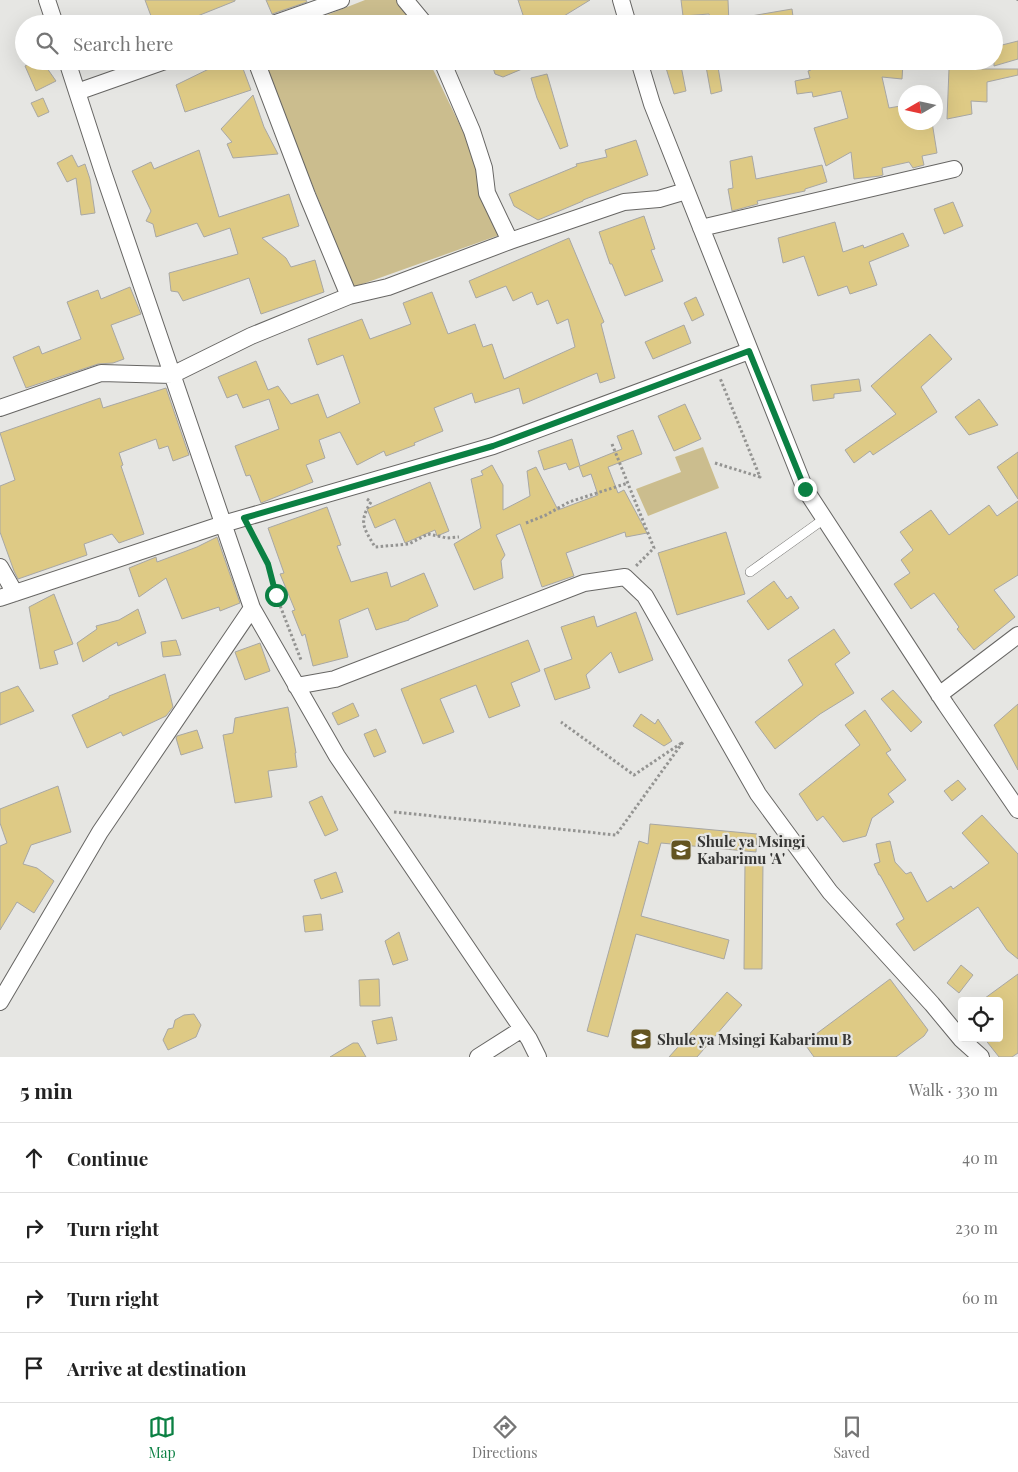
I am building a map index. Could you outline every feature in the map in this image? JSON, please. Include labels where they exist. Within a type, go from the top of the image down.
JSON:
[{"type":"street","points":[[47,0],[52,15]]},
{"type":"street","points":[[298,15],[341,0]]},
{"type":"street","points":[[405,0],[418,15]]},
{"type":"street","points":[[621,0],[625,15]]},
{"type":"street","points":[[70,70],[252,608],[303,684],[337,756],[522,1029],[538,1057]]},
{"type":"street","points":[[77,92],[139,70]]},
{"type":"street","points":[[259,70],[307,195],[349,296]]},
{"type":"street","points":[[446,70],[472,131],[484,168],[487,193],[510,241]]},
{"type":"street","points":[[642,70],[652,104],[805,489],[939,695],[1018,810]]},
{"type":"street","points":[[701,228],[954,169]]},
{"type":"street","points":[[0,408],[102,373],[172,375],[252,336],[349,296],[388,287],[510,241],[624,202],[659,199],[686,191]]},
{"type":"street","points":[[0,567],[8,596],[222,524],[493,446],[749,351]]},
{"type":"street","points":[[303,684],[335,680],[584,583],[625,577],[645,596],[758,794],[825,884],[961,1039],[981,1057]]},
{"type":"street","points":[[0,1002],[100,832],[252,608]]},
{"type":"street","points":[[939,695],[1018,635]]},
{"type":"street","points":[[478,1057],[522,1029]]},
{"type":"lane","points":[[750,572],[824,518]]},
{"type":"path","points":[[715,363],[760,477],[716,463]]},
{"type":"path","points":[[612,444],[654,548],[625,577]]},
{"type":"path","points":[[526,523],[546,515],[568,502],[628,483]]},
{"type":"path","points":[[353,487],[371,502],[363,515],[364,528],[375,548],[409,544],[428,534],[447,538],[460,537]]},
{"type":"path","points":[[244,518],[268,564],[303,684]]},
{"type":"path","points":[[373,810],[616,835],[683,742],[634,776],[561,722]]},
{"type":"shaded area","points":[[365,0],[399,0],[406,15],[327,15]]},
{"type":"shaded area","points":[[266,70],[433,70],[511,231],[354,287]]},
{"type":"shaded area","points":[[703,447],[719,488],[648,516],[636,489],[681,472],[675,457]]},
{"type":"building","points":[[145,0],[235,0],[200,15],[151,15]]},
{"type":"building","points":[[266,0],[306,0],[307,2],[272,14]]},
{"type":"building","points":[[518,0],[590,0],[566,15],[523,15]]},
{"type":"building","points":[[681,0],[728,0],[729,15],[683,15]]},
{"type":"building","points":[[792,9],[793,15],[757,15]]},
{"type":"building","points":[[1018,41],[1018,59],[1003,63],[1003,45]]},
{"type":"building","points":[[1018,69],[1018,75],[987,82],[987,102],[971,101],[972,114],[947,119],[949,70]]},
{"type":"building","points":[[27,70],[48,70],[56,81],[36,91]]},
{"type":"building","points":[[207,70],[244,70],[251,90],[185,112],[176,85]]},
{"type":"building","points":[[494,70],[520,70],[503,77],[495,74]]},
{"type":"building","points":[[667,70],[682,70],[686,91],[674,94]]},
{"type":"building","points":[[707,70],[718,70],[722,91],[711,94]]},
{"type":"building","points":[[811,70],[903,70],[902,79],[882,77],[889,108],[898,106],[898,130],[933,130],[937,153],[922,156],[924,165],[913,168],[909,162],[882,168],[883,175],[880,176],[854,179],[851,152],[826,166],[814,128],[848,118],[841,91],[813,97],[812,92],[797,94],[795,81],[810,78],[808,71]]},
{"type":"building","points":[[547,74],[568,146],[560,149],[537,98],[531,78]]},
{"type":"building","points":[[253,95],[264,127],[278,154],[233,158],[227,144],[232,142],[221,129]]},
{"type":"building","points":[[43,98],[49,112],[38,117],[31,103]]},
{"type":"building","points":[[636,140],[648,175],[538,220],[514,206],[509,194],[577,166],[576,164],[607,157],[605,150]]},
{"type":"building","points":[[199,150],[219,217],[289,194],[299,226],[262,238],[286,258],[291,267],[315,260],[324,292],[261,314],[249,278],[183,301],[178,292],[171,291],[169,273],[238,254],[230,228],[204,237],[197,223],[156,237],[153,224],[146,221],[151,211],[132,171],[151,162],[154,169]]},
{"type":"building","points":[[72,155],[78,167],[85,164],[90,179],[95,213],[81,215],[76,178],[67,182],[57,163]]},
{"type":"building","points":[[752,156],[756,179],[822,165],[827,182],[805,189],[805,191],[757,201],[758,204],[732,211],[728,189],[733,188],[730,161]]},
{"type":"building","points":[[953,202],[963,226],[944,234],[934,209]]},
{"type":"building","points":[[644,216],[655,249],[651,250],[663,281],[625,296],[612,264],[610,264],[599,232]]},
{"type":"building","points":[[835,222],[843,252],[863,245],[864,248],[903,233],[909,246],[869,262],[877,285],[850,294],[847,286],[818,296],[804,256],[783,263],[778,238]]},
{"type":"building","points":[[569,238],[604,322],[601,324],[615,378],[600,383],[597,373],[523,404],[519,388],[475,403],[472,393],[434,408],[443,431],[414,443],[415,445],[386,456],[384,451],[357,465],[340,432],[319,440],[325,458],[306,465],[313,482],[261,503],[250,475],[246,476],[235,446],[279,429],[269,399],[243,408],[237,394],[227,398],[218,377],[256,361],[268,390],[278,386],[291,404],[318,394],[327,418],[360,403],[343,355],[317,365],[308,339],[362,319],[370,339],[411,324],[403,303],[432,292],[448,334],[475,324],[483,347],[492,344],[504,379],[575,347],[568,319],[557,324],[548,300],[537,305],[532,292],[513,301],[506,286],[476,298],[469,281]]},
{"type":"building","points":[[130,287],[141,314],[111,325],[124,359],[113,363],[98,364],[26,388],[13,357],[39,346],[42,354],[81,339],[67,302],[98,290],[101,299]]},
{"type":"building","points":[[696,297],[704,315],[692,321],[684,303]]},
{"type":"building","points":[[684,325],[691,343],[653,359],[645,342]]},
{"type":"building","points":[[930,334],[952,359],[921,387],[937,412],[873,455],[870,451],[854,463],[845,450],[896,414],[871,386]]},
{"type":"building","points":[[859,379],[861,391],[834,394],[834,398],[813,401],[811,385]]},
{"type":"building","points":[[166,388],[189,455],[173,461],[168,446],[159,449],[156,439],[119,453],[123,465],[121,466],[144,534],[119,543],[112,534],[84,544],[87,555],[18,579],[0,532],[0,486],[15,480],[0,433],[100,398],[103,408]]},
{"type":"building","points":[[979,399],[998,425],[969,435],[955,417]]},
{"type":"building","points":[[685,404],[701,439],[674,451],[658,416]]},
{"type":"building","points":[[633,430],[642,454],[608,467],[618,493],[624,490],[647,533],[626,537],[625,532],[566,553],[574,576],[542,587],[520,524],[496,535],[505,555],[501,561],[503,578],[474,590],[454,544],[481,528],[471,479],[483,475],[481,471],[492,465],[503,485],[503,510],[530,496],[527,471],[536,467],[558,510],[598,495],[591,474],[583,477],[579,466],[569,470],[566,463],[544,470],[538,451],[572,439],[580,466],[622,449],[617,436]]},
{"type":"building","points":[[1018,452],[1018,499],[997,467]]},
{"type":"building","points":[[430,482],[449,531],[437,536],[435,530],[405,543],[395,519],[375,528],[367,509]]},
{"type":"building","points":[[1018,501],[1018,575],[994,590],[1015,617],[974,650],[957,629],[959,627],[934,593],[911,609],[894,584],[910,573],[901,560],[913,550],[900,532],[931,510],[949,535],[989,505],[997,516]]},
{"type":"building","points":[[327,507],[341,545],[337,546],[351,582],[387,572],[391,587],[424,573],[438,606],[409,620],[376,630],[368,608],[339,620],[348,657],[313,666],[305,634],[302,636],[292,611],[295,610],[280,574],[284,573],[268,528]]},
{"type":"building","points":[[726,532],[745,594],[677,615],[658,553]]},
{"type":"building","points":[[217,537],[240,603],[220,611],[219,607],[182,619],[166,578],[139,597],[129,568],[156,557],[157,562],[197,547]]},
{"type":"building","points":[[774,581],[787,599],[791,596],[799,608],[768,630],[747,601]]},
{"type":"building","points":[[54,594],[73,644],[54,651],[58,664],[40,669],[29,607]]},
{"type":"building","points":[[138,609],[146,633],[118,646],[117,642],[83,662],[77,643],[97,629],[96,626],[119,620]]},
{"type":"building","points":[[636,612],[653,660],[619,673],[611,652],[586,675],[590,688],[555,700],[544,669],[572,659],[561,627],[594,616],[597,627]]},
{"type":"building","points":[[834,629],[850,653],[835,664],[854,693],[820,714],[775,749],[755,722],[803,685],[788,660]]},
{"type":"building","points":[[176,640],[181,655],[163,657],[161,642]]},
{"type":"building","points":[[528,640],[540,671],[511,683],[520,706],[489,718],[476,685],[440,699],[454,732],[423,744],[401,689]]},
{"type":"building","points":[[260,643],[270,671],[245,680],[235,652]]},
{"type":"building","points":[[165,674],[173,707],[166,716],[123,736],[121,732],[87,748],[72,715],[109,698],[109,696]]},
{"type":"building","points":[[18,686],[34,711],[0,725],[0,693]]},
{"type":"building","points":[[893,690],[922,722],[911,732],[881,699]]},
{"type":"building","points":[[353,703],[359,716],[338,725],[332,713]]},
{"type":"building","points":[[1018,704],[1018,770],[994,725]]},
{"type":"building","points":[[288,707],[297,767],[268,771],[272,797],[235,803],[223,735],[233,733],[235,718]]},
{"type":"building","points":[[865,710],[891,750],[886,753],[906,780],[888,794],[894,802],[872,818],[866,836],[843,842],[823,816],[817,821],[799,794],[860,745],[845,725]]},
{"type":"building","points":[[641,714],[655,724],[658,719],[672,741],[664,746],[633,726]]},
{"type":"building","points":[[376,729],[386,752],[374,757],[364,734]]},
{"type":"building","points":[[197,730],[203,748],[181,755],[177,736]]},
{"type":"building","points":[[958,780],[966,789],[952,801],[944,791]]},
{"type":"building","points":[[58,786],[71,832],[31,845],[23,864],[37,868],[54,881],[34,913],[17,902],[0,930],[0,846],[7,843],[0,823],[0,809]]},
{"type":"building","points":[[322,796],[338,830],[325,836],[309,802]]},
{"type":"building","points":[[982,815],[1018,854],[1018,959],[1007,950],[978,907],[914,951],[896,924],[904,919],[874,864],[880,862],[876,844],[890,841],[895,862],[906,874],[911,872],[927,902],[951,886],[953,889],[989,863],[962,833]]},
{"type":"building","points":[[650,824],[757,834],[756,852],[661,843],[641,916],[729,940],[724,959],[636,934],[608,1037],[587,1031],[639,841],[648,844]]},
{"type":"building","points":[[745,862],[763,862],[762,969],[744,969]]},
{"type":"building","points":[[336,872],[343,892],[321,899],[314,880]]},
{"type":"building","points":[[321,914],[323,930],[305,932],[303,916]]},
{"type":"building","points":[[399,932],[408,960],[393,965],[385,941]]},
{"type":"building","points":[[961,965],[973,975],[959,993],[947,983]]},
{"type":"building","points":[[1018,974],[1018,1053],[1012,1057],[999,1057],[987,1042],[1003,1042],[1003,997],[986,997]]},
{"type":"building","points":[[379,979],[380,1006],[360,1006],[359,980]]},
{"type":"building","points":[[890,979],[928,1030],[924,1036],[896,1057],[814,1057],[804,1043]]},
{"type":"building","points":[[727,992],[742,1005],[697,1057],[669,1057]]},
{"type":"building","points":[[194,1014],[201,1025],[196,1037],[168,1050],[163,1040],[168,1029],[173,1028],[175,1020],[184,1015]]},
{"type":"building","points":[[392,1017],[397,1040],[377,1044],[372,1021]]},
{"type":"building","points":[[353,1043],[358,1043],[366,1057],[330,1057]]},
{"type":"place","name":"Shule ya Msingi Kabarimu 'A'","points":[[681,850]]},
{"type":"place","name":"Shule ya Msingi Kabarimu B","points":[[641,1039]]},
{"type":"route","points":[[276,595],[268,564],[244,518],[493,446],[749,351],[805,489]]}]
